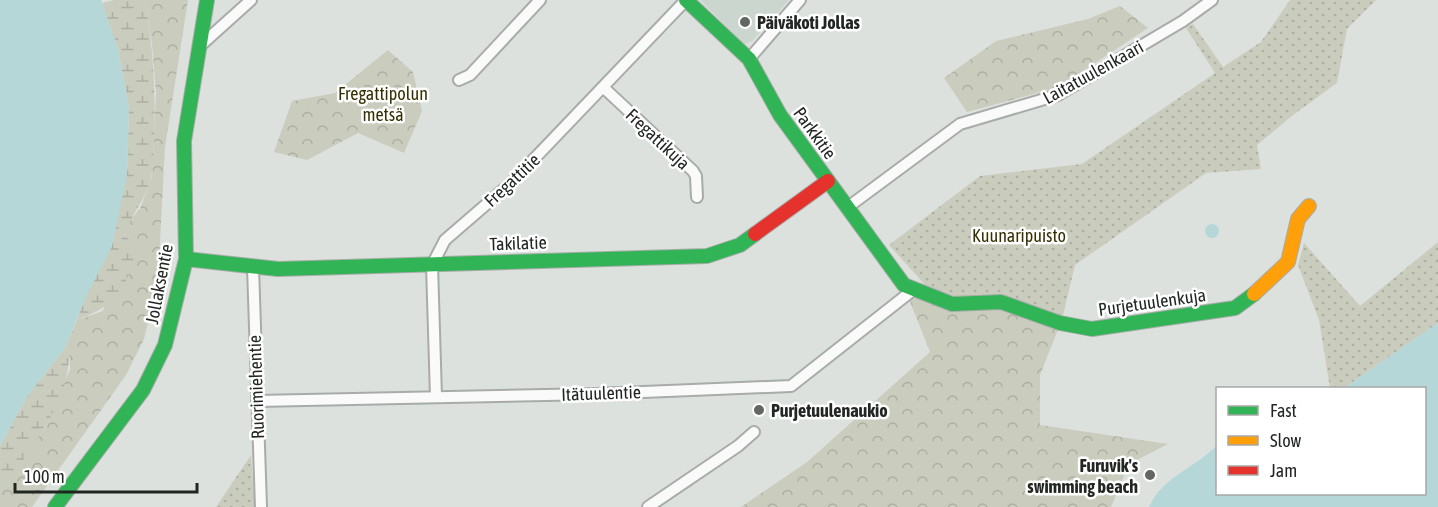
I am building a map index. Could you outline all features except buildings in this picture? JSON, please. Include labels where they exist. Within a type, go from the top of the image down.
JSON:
[{"type":"street","name":"Jollaksentie","points":[[55,507],[132,406],[155,371],[174,315],[186,259],[184,141],[207,0]]},
{"type":"street","points":[[201,45],[251,0]]},
{"type":"street","points":[[459,80],[470,75],[540,0]]},
{"type":"street","name":"Parkkitie","points":[[686,0],[749,59],[768,98],[904,285],[913,290]]},
{"type":"street","name":"Fregattitie","points":[[432,265],[445,240],[511,183],[686,0]]},
{"type":"street","points":[[749,59],[800,0]]},
{"type":"street","name":"Laitatuulenkaari","points":[[848,207],[960,124],[1058,95],[1183,21],[1212,0]]},
{"type":"street","name":"Fregattikuja","points":[[604,88],[693,171],[696,176],[697,197]]},
{"type":"street","name":"Takilatie","points":[[186,259],[253,267],[432,265],[719,254],[740,245],[828,181]]},
{"type":"street","name":"Purjetuulenkuja","points":[[913,290],[926,292],[952,304],[1001,302],[1060,323],[1092,329],[1235,308],[1245,303],[1288,262],[1298,219],[1309,206]]},
{"type":"street","points":[[432,265],[436,397]]},
{"type":"street","name":"Ruorimiehentie","points":[[253,267],[261,507]]},
{"type":"street","name":"Itätuulentie","points":[[257,401],[791,386],[913,290]]},
{"type":"street","points":[[648,507],[738,446],[754,432]]},
{"type":"shaded area","name":"Päiväkoti Jollas","points":[[700,0],[789,0],[752,41],[744,44]]},
{"type":"green space","points":[[114,0],[145,0],[154,87],[153,168],[146,193],[124,235],[136,246],[125,283],[112,301],[77,320],[127,175],[129,108],[118,49],[102,3]]},
{"type":"green space","points":[[145,0],[188,0],[165,147],[158,281],[144,339],[126,375],[32,507],[0,507],[0,492],[46,426],[70,369],[69,351],[65,348],[77,320],[103,311],[128,222],[140,209],[152,176],[156,93]]},
{"type":"green space","name":"Kuunaripuisto","points":[[1290,0],[1376,0],[1347,29],[1337,83],[1257,145],[1261,169],[1206,173],[1075,265],[1062,319],[953,299],[927,287],[889,245],[980,176],[1082,164],[1215,73],[1186,28],[1193,24],[1223,67],[1261,42]]},
{"type":"green space","points":[[1120,6],[1148,28],[1059,87],[967,112],[944,78],[996,41],[1088,19]]},
{"type":"green space","name":"Fregattipolun metsä","points":[[388,50],[413,72],[422,111],[404,153],[358,133],[307,160],[274,152],[292,101],[335,93]]},
{"type":"green space","points":[[1438,242],[1438,323],[1345,387],[1330,387],[1319,320],[1298,265],[1304,243],[1360,306]]},
{"type":"green space","points":[[924,297],[999,306],[1059,327],[1040,375],[1040,425],[1168,444],[1129,464],[1111,507],[741,507],[807,462],[930,352],[909,299]]},
{"type":"green space","points":[[65,348],[69,351],[68,370],[55,407],[35,443],[0,492],[0,446],[26,398]]},
{"type":"green space","points":[[251,455],[255,507],[216,507]]},
{"type":"water","points":[[0,0],[101,0],[118,49],[129,108],[127,175],[112,246],[86,297],[65,348],[26,398],[0,446]]},
{"type":"water","points":[[1212,224],[1217,226],[1219,231],[1217,236],[1212,238],[1207,236],[1205,231],[1207,226]]},
{"type":"water","points":[[1438,323],[1438,507],[1149,507],[1163,487],[1216,446],[1216,495],[1426,495],[1426,387],[1345,387]]},
{"type":"traffic: fast","points":[[55,507],[143,390],[165,345],[186,259],[184,141],[207,0]]},
{"type":"traffic: fast","points":[[686,0],[749,59],[780,115],[904,285],[952,304],[1001,302],[1060,323],[1092,329],[1235,308],[1254,294]]},
{"type":"traffic: fast","points":[[186,259],[278,269],[707,256],[740,245],[755,234]]},
{"type":"traffic: slow","points":[[1254,294],[1288,262],[1298,219],[1309,206]]},
{"type":"traffic: jam","points":[[755,234],[828,181]]},
{"type":"place","name":"Päiväkoti Jollas","points":[[745,22]]},
{"type":"place","name":"Purjetuulenaukio","points":[[759,410]]},
{"type":"place","name":"Furuvik's swimming beach","points":[[1150,475]]}]
